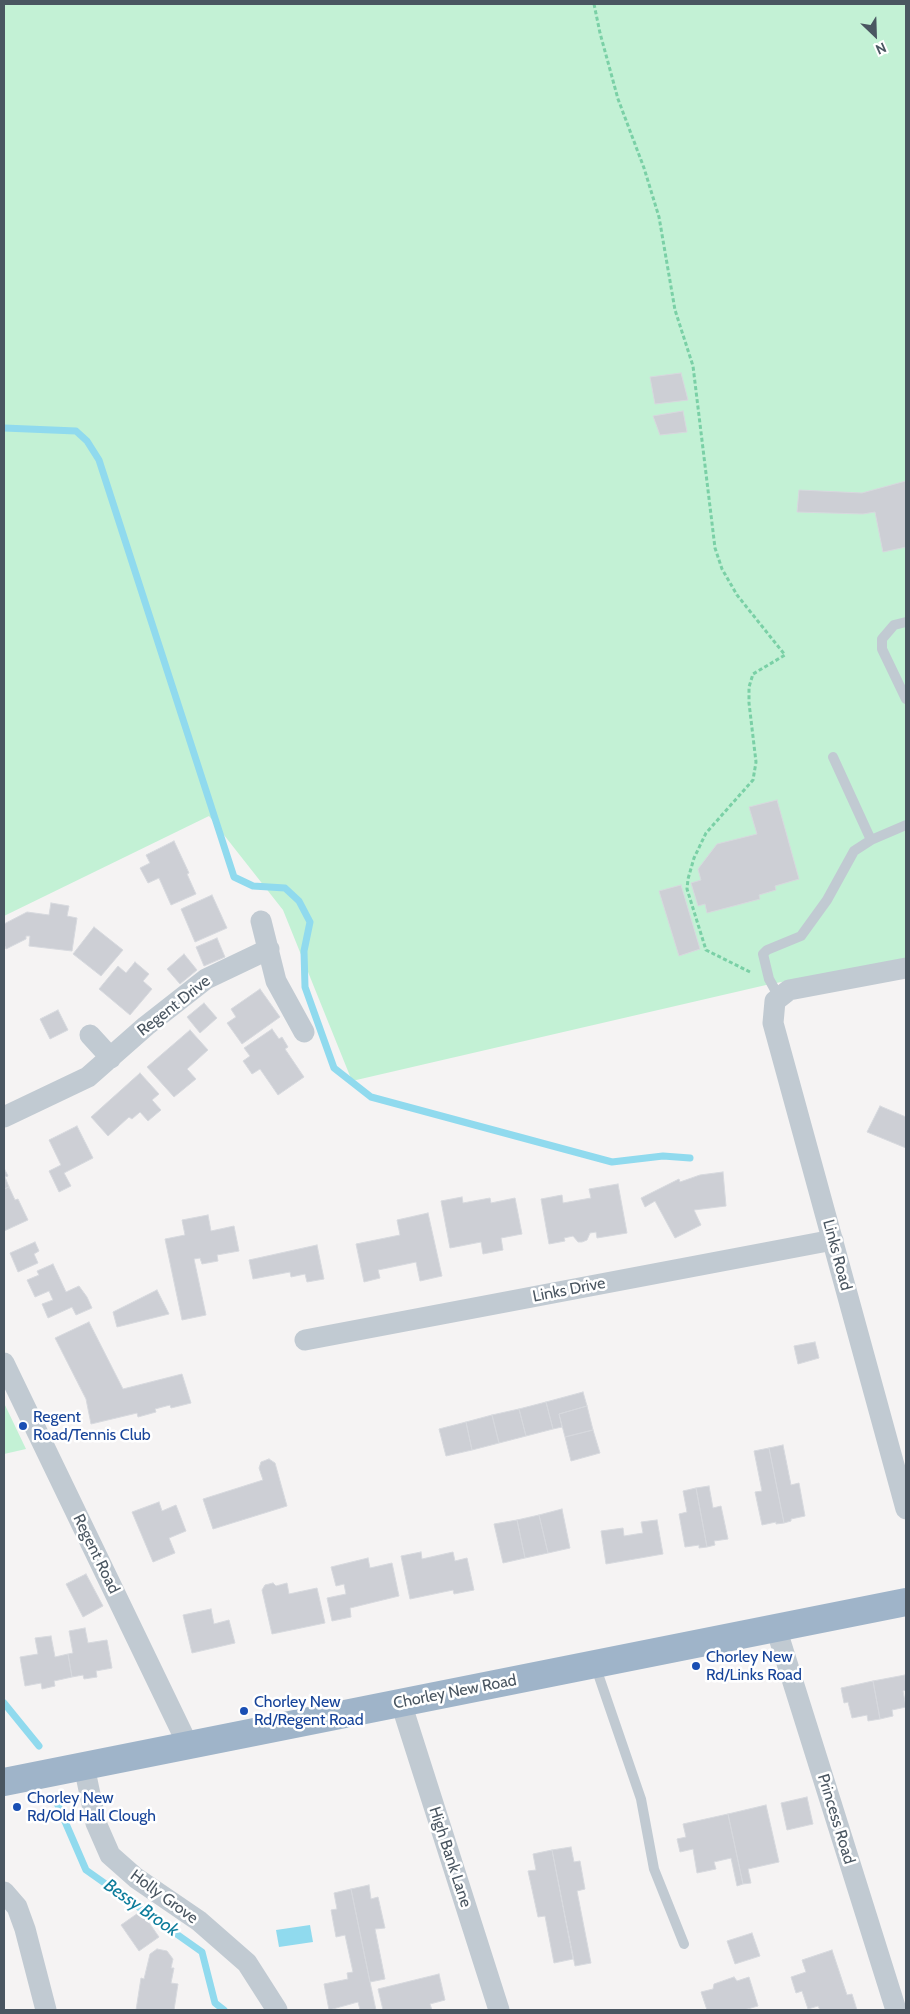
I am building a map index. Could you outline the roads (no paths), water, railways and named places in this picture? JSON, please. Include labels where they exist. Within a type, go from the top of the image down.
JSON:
[{"type":"highway","name":"Chorley New Road","points":[[4,1782],[906,1602]]},
{"type":"street","points":[[261,921],[276,980],[304,1032]]},
{"type":"street","name":"Regent Drive","points":[[4,1117],[88,1077],[146,1026],[206,979],[269,949]]},
{"type":"street","points":[[777,999],[789,990],[906,968]]},
{"type":"street","name":"Links Road","points":[[777,999],[773,1023],[906,1509]]},
{"type":"street","points":[[90,1035],[111,1058]]},
{"type":"street","name":"Links Drive","points":[[305,1340],[833,1240]]},
{"type":"street","name":"Regent Road","points":[[4,1363],[188,1746]]},
{"type":"street","name":"Princess Road","points":[[776,1628],[896,2010]]},
{"type":"street","name":"High Bank Lane","points":[[401,1703],[499,2010]]},
{"type":"street","name":"Holly Grove","points":[[84,1766],[96,1824],[110,1855],[136,1878],[198,1921],[247,1963],[277,2010]]},
{"type":"street","points":[[4,1892],[17,1908],[25,1929],[46,2010]]},
{"type":"lane","points":[[906,622],[894,625],[882,639],[882,649],[906,699]]},
{"type":"lane","points":[[833,758],[871,840]]},
{"type":"lane","points":[[777,999],[769,979],[763,954],[767,950],[801,936],[826,900],[854,851],[871,840],[906,825]]},
{"type":"lane","points":[[595,1664],[641,1799],[654,1870],[684,1944]]},
{"type":"water","points":[[310,1925],[313,1942],[279,1947],[276,1930]]},
{"type":"waterway","points":[[4,428],[76,431],[87,441],[99,460],[234,877],[253,886],[285,888],[299,901],[310,922],[304,951],[305,987],[334,1068],[371,1097],[612,1162],[663,1156],[690,1158]]},
{"type":"waterway","name":"Bessy Brook","points":[[4,1703],[39,1746]]},
{"type":"waterway","name":"Bessy Brook","points":[[57,1803],[86,1870],[202,1952],[215,2003],[224,2010]]},
{"type":"place","name":"Regent Road/Tennis Club","points":[[23,1426]]},
{"type":"place","name":"Chorley New Rd/Links Road","points":[[696,1666]]},
{"type":"place","name":"Chorley New Rd/Regent Road","points":[[244,1711]]},
{"type":"place","name":"Chorley New Rd/Old Hall Clough","points":[[17,1807]]}]
